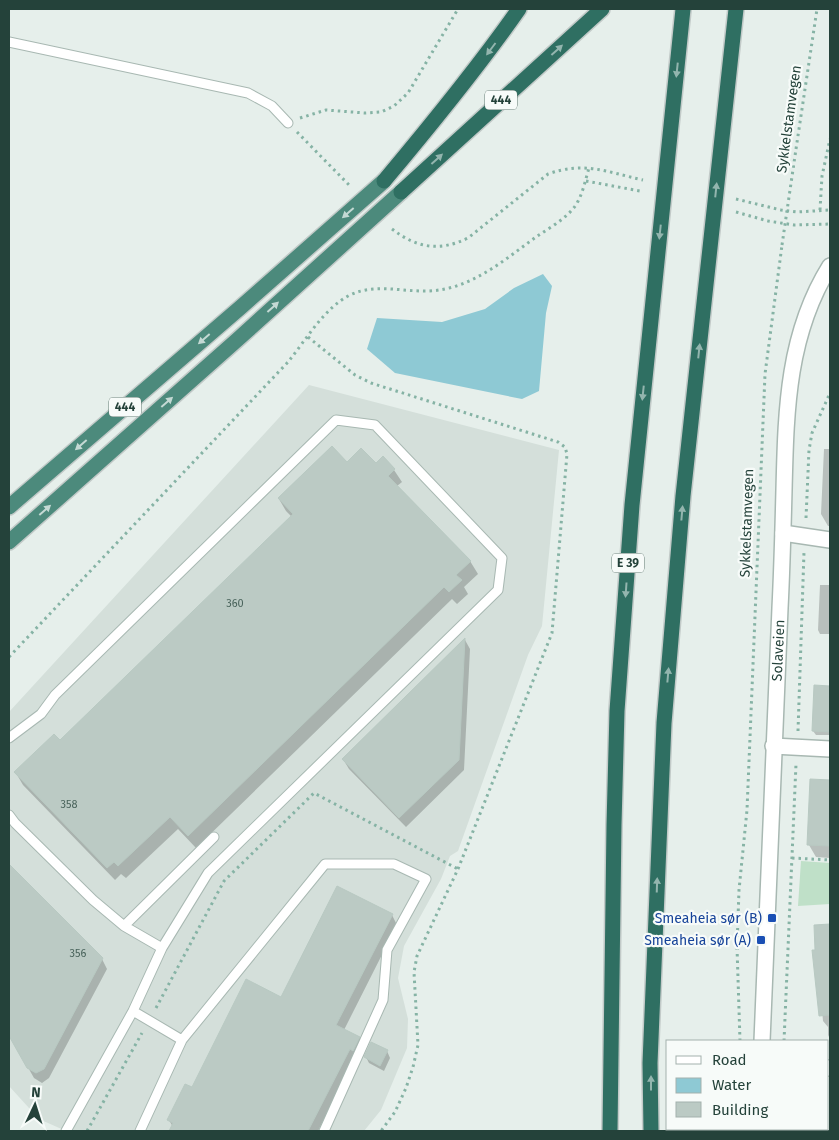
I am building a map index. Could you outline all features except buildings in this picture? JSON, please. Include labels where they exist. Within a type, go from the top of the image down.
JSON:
[{"type":"highway","name":"444","points":[[9,507],[384,181],[446,107],[519,9]]},
{"type":"highway","name":"444","points":[[9,542],[237,340],[602,9]]},
{"type":"highway","points":[[651,1131],[650,1063],[665,714],[683,496],[736,9]]},
{"type":"highway","name":"E 39","points":[[610,1131],[617,712],[632,505],[682,15]]},
{"type":"street","name":"Solaveien","points":[[762,1040],[786,419],[790,383],[803,321],[818,285],[830,266]]},
{"type":"street","points":[[783,533],[830,540]]},
{"type":"street","points":[[773,746],[830,749]]},
{"type":"lane","points":[[9,42],[248,93],[265,102],[288,123]]},
{"type":"lane","points":[[9,738],[41,714],[55,696],[336,420],[375,425],[502,558],[498,590],[208,872],[162,948],[133,1012],[66,1131]]},
{"type":"lane","points":[[9,815],[93,900],[124,926],[162,948]]},
{"type":"lane","points":[[124,926],[214,837]]},
{"type":"lane","points":[[140,1131],[182,1040],[325,864],[394,864],[426,879],[387,950],[383,1000],[324,1131]]},
{"type":"lane","points":[[133,1012],[182,1040]]},
{"type":"path","points":[[351,187],[288,123],[308,114],[326,110],[365,113],[380,112],[394,106],[408,93],[458,9]]},
{"type":"path","name":"Sykkelstamvegen","points":[[740,1040],[736,953],[739,890],[747,801],[765,374],[817,9]]},
{"type":"path","points":[[820,210],[822,176],[830,139]]},
{"type":"path","points":[[392,229],[404,238],[429,247],[458,243],[475,232],[548,174],[570,167],[589,168],[643,180]]},
{"type":"path","points":[[9,656],[288,362],[324,315],[336,304],[362,290],[380,288],[429,291],[449,288],[480,277],[573,209],[586,181],[589,168]]},
{"type":"path","points":[[586,181],[640,191]]},
{"type":"path","points":[[736,199],[797,212],[830,210]]},
{"type":"path","points":[[736,212],[768,221],[794,225],[830,224]]},
{"type":"path","points":[[308,337],[356,375],[371,383],[558,442],[565,447],[567,454],[552,633],[458,869],[417,956],[414,972],[417,1020],[416,1053],[406,1088],[395,1112],[381,1131]]},
{"type":"path","points":[[784,1040],[809,450],[812,433],[830,393]]},
{"type":"path","points":[[87,1131],[149,1021],[224,881],[314,794],[458,869]]},
{"type":"path","points":[[792,858],[830,860]]},
{"type":"shaded area","points":[[309,385],[559,450],[542,626],[528,655],[458,851],[450,856],[441,879],[404,946],[398,978],[408,1019],[407,1048],[381,1110],[364,1131],[66,1131],[39,1119],[9,1086],[9,712]]},
{"type":"green space","points":[[801,861],[830,863],[830,904],[798,906]]},
{"type":"water","points":[[543,274],[552,286],[546,313],[539,391],[522,399],[395,373],[367,349],[377,318],[442,322],[485,309],[514,288]]},
{"type":"place","name":"Smeaheia sør (B)","points":[[772,918]]},
{"type":"place","name":"Smeaheia sør (A)","points":[[761,940]]}]
